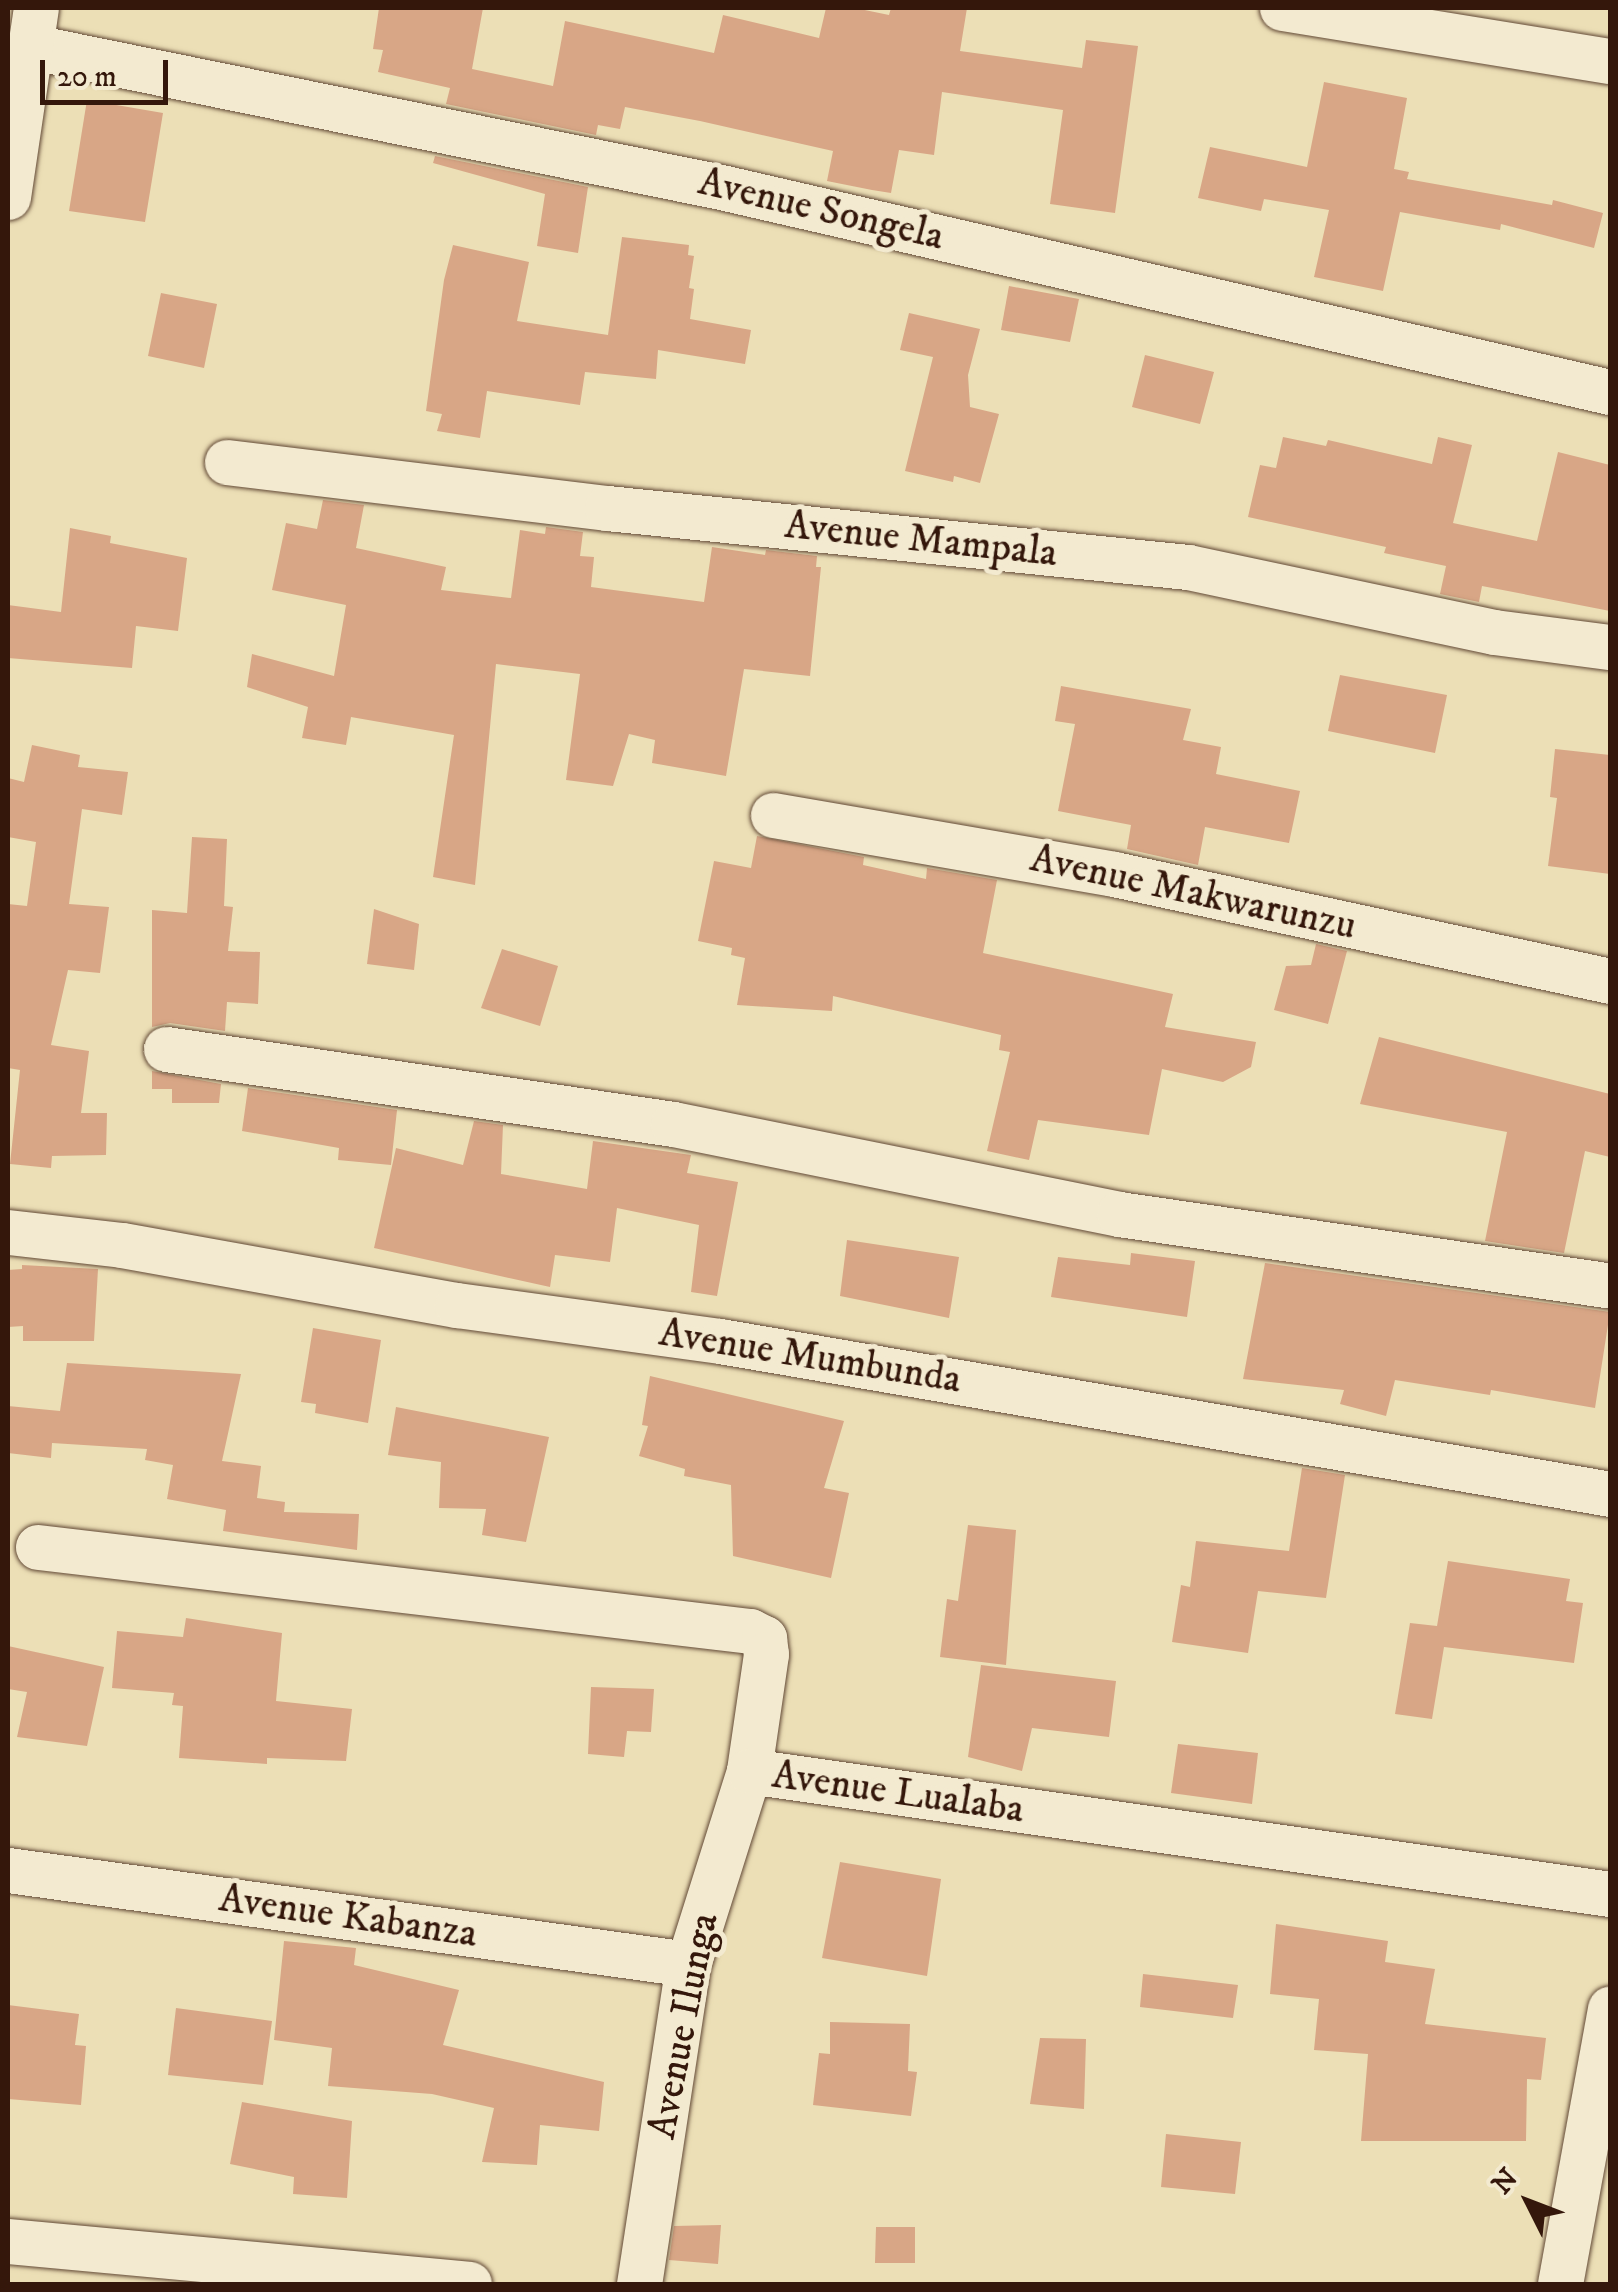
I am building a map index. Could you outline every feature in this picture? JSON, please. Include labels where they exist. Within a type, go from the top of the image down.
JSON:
[{"type":"street","points":[[1282,8],[1610,61]]},
{"type":"street","points":[[8,197],[32,26]]},
{"type":"street","name":"Avenue Songela","points":[[32,26],[1610,392]]},
{"type":"street","name":"Avenue Mampala","points":[[227,462],[607,508],[1188,567],[1494,632],[1610,648]]},
{"type":"street","name":"Avenue Makwarunzu","points":[[773,814],[1114,874],[1610,981]]},
{"type":"street","points":[[166,1048],[673,1124],[1118,1214],[1610,1286]]},
{"type":"street","name":"Avenue Mumbunda","points":[[8,1232],[122,1245],[456,1306],[798,1354],[1610,1494]]},
{"type":"street","name":"Avenue Lualaba","points":[[38,1547],[758,1633],[764,1638],[766,1654],[749,1772],[1610,1894]]},
{"type":"street","name":"Avenue Ilunga","points":[[639,2284],[688,1964],[749,1772]]},
{"type":"street","name":"Avenue Kabanza","points":[[8,1870],[688,1964]]},
{"type":"street","points":[[1560,2284],[1610,2009]]},
{"type":"street","points":[[8,2242],[469,2284]]},
{"type":"building","points":[[379,8],[483,8],[472,69],[553,86],[565,21],[714,53],[723,15],[819,38],[826,8],[855,8],[889,15],[891,8],[967,8],[960,51],[1082,68],[1086,40],[1138,46],[1115,213],[1050,204],[1063,110],[942,92],[934,155],[899,150],[891,193],[827,181],[833,151],[700,121],[625,107],[620,129],[598,125],[596,135],[446,104],[450,88],[378,72],[383,50],[373,49]]},
{"type":"building","points":[[1324,82],[1407,98],[1394,169],[1409,172],[1407,179],[1552,205],[1553,200],[1603,213],[1594,248],[1501,224],[1500,230],[1400,212],[1383,291],[1314,277],[1329,210],[1264,199],[1261,211],[1198,198],[1210,147],[1307,167]]},
{"type":"building","points":[[87,100],[163,113],[145,222],[69,211]]},
{"type":"building","points":[[435,156],[588,187],[578,253],[537,246],[545,194],[433,163]]},
{"type":"building","points":[[622,237],[689,245],[688,255],[694,256],[690,319],[751,330],[745,364],[658,350],[656,379],[585,372],[580,405],[487,391],[480,438],[437,431],[442,414],[426,411],[444,280],[453,245],[529,262],[517,321],[608,335]]},
{"type":"building","points":[[1009,286],[1079,299],[1070,342],[1001,330]]},
{"type":"building","points":[[161,293],[217,304],[204,368],[148,356]]},
{"type":"building","points":[[909,313],[980,329],[968,375],[970,407],[999,414],[980,483],[954,476],[953,482],[905,471],[933,357],[900,350]]},
{"type":"building","points":[[1145,355],[1214,372],[1200,424],[1132,407]]},
{"type":"building","points":[[1283,437],[1326,446],[1328,440],[1432,464],[1438,437],[1472,445],[1453,523],[1537,541],[1558,452],[1610,465],[1610,611],[1482,586],[1479,602],[1440,594],[1446,566],[1384,553],[1386,547],[1248,517],[1260,465],[1276,468]]},
{"type":"building","points":[[323,500],[364,505],[356,548],[446,567],[441,590],[511,598],[520,530],[545,534],[546,527],[583,532],[580,556],[594,557],[591,587],[704,602],[712,547],[765,555],[766,550],[817,556],[816,567],[821,567],[810,676],[744,669],[726,776],[652,763],[655,740],[629,734],[613,786],[566,780],[580,674],[496,664],[475,885],[433,877],[454,735],[351,717],[346,745],[302,738],[308,707],[247,687],[252,654],[334,676],[346,605],[272,590],[286,523],[317,529]]},
{"type":"building","points":[[70,528],[111,536],[110,543],[187,558],[178,631],[136,626],[132,668],[8,658],[8,605],[61,612]]},
{"type":"building","points":[[1340,675],[1447,695],[1435,753],[1328,731]]},
{"type":"building","points":[[1061,686],[1191,709],[1183,740],[1221,747],[1216,774],[1300,791],[1289,843],[1205,827],[1198,865],[1127,849],[1131,825],[1058,811],[1075,724],[1055,721]]},
{"type":"building","points":[[32,745],[80,755],[78,767],[128,772],[122,815],[82,809],[69,904],[109,907],[100,973],[68,970],[51,1045],[89,1051],[81,1113],[107,1113],[106,1155],[52,1156],[51,1168],[10,1164],[20,1070],[8,1068],[8,904],[27,906],[36,842],[8,837],[8,778],[24,782]]},
{"type":"building","points":[[1555,749],[1610,755],[1610,874],[1548,866],[1557,798],[1550,797]]},
{"type":"building","points":[[757,836],[864,857],[863,865],[926,879],[927,868],[997,880],[983,953],[1173,994],[1165,1027],[1256,1042],[1251,1067],[1223,1082],[1162,1069],[1149,1135],[1038,1120],[1029,1160],[987,1151],[1010,1052],[999,1050],[1001,1035],[833,996],[832,1011],[737,1005],[745,958],[731,955],[732,948],[698,941],[714,861],[751,868]]},
{"type":"building","points":[[192,837],[227,839],[224,906],[233,907],[228,951],[260,952],[258,1004],[227,1002],[225,1031],[170,1023],[152,1027],[152,910],[187,913]]},
{"type":"building","points":[[374,909],[419,924],[414,970],[367,964]]},
{"type":"building","points":[[1316,944],[1347,951],[1328,1024],[1274,1010],[1286,966],[1311,965]]},
{"type":"building","points":[[502,949],[558,966],[540,1026],[481,1008]]},
{"type":"building","points":[[1379,1037],[1610,1094],[1610,1157],[1585,1151],[1564,1253],[1485,1241],[1507,1132],[1360,1104]]},
{"type":"building","points":[[152,1071],[221,1084],[219,1103],[172,1103],[172,1089],[152,1089]]},
{"type":"building","points":[[248,1088],[397,1110],[391,1165],[338,1160],[339,1148],[242,1131]]},
{"type":"building","points":[[474,1121],[503,1125],[501,1174],[587,1189],[593,1141],[691,1155],[687,1173],[738,1182],[717,1296],[691,1292],[699,1225],[617,1208],[610,1262],[555,1255],[550,1287],[374,1248],[396,1148],[463,1165]]},
{"type":"building","points":[[847,1240],[959,1257],[949,1318],[840,1296]]},
{"type":"building","points":[[1131,1253],[1195,1261],[1187,1317],[1051,1297],[1058,1257],[1130,1265]]},
{"type":"building","points":[[1265,1263],[1610,1312],[1595,1408],[1491,1390],[1490,1395],[1395,1380],[1386,1416],[1340,1404],[1344,1390],[1243,1379]]},
{"type":"building","points":[[22,1265],[98,1269],[94,1341],[23,1341],[23,1326],[8,1327],[8,1270],[22,1269]]},
{"type":"building","points":[[313,1328],[381,1340],[368,1423],[315,1413],[316,1404],[301,1402]]},
{"type":"building","points":[[67,1363],[241,1374],[222,1461],[261,1466],[257,1498],[285,1502],[284,1512],[359,1514],[357,1550],[223,1531],[226,1510],[167,1499],[173,1465],[145,1460],[147,1449],[52,1443],[51,1458],[8,1453],[8,1406],[60,1411]]},
{"type":"building","points":[[650,1376],[844,1421],[824,1488],[849,1493],[831,1578],[733,1556],[731,1485],[684,1476],[685,1469],[639,1456],[648,1426],[642,1425]]},
{"type":"building","points":[[396,1407],[549,1437],[526,1542],[482,1535],[486,1509],[439,1508],[441,1462],[388,1455]]},
{"type":"building","points":[[1302,1468],[1345,1475],[1326,1598],[1258,1591],[1248,1653],[1172,1642],[1181,1585],[1190,1587],[1196,1541],[1289,1551]]},
{"type":"building","points":[[968,1525],[1016,1530],[1006,1665],[940,1657],[947,1599],[958,1601]]},
{"type":"building","points":[[1448,1561],[1570,1579],[1566,1601],[1583,1603],[1574,1663],[1444,1647],[1432,1719],[1395,1714],[1410,1623],[1437,1626]]},
{"type":"building","points":[[186,1618],[282,1633],[276,1701],[352,1709],[346,1761],[267,1758],[267,1764],[179,1758],[183,1706],[172,1705],[174,1693],[112,1688],[117,1631],[183,1637]]},
{"type":"building","points":[[8,1646],[104,1667],[87,1746],[17,1737],[27,1692],[8,1689]]},
{"type":"building","points":[[981,1665],[1116,1681],[1109,1737],[1032,1728],[1022,1771],[968,1757]]},
{"type":"building","points":[[591,1687],[654,1689],[651,1732],[627,1731],[624,1757],[588,1754]]},
{"type":"building","points":[[1178,1744],[1258,1753],[1252,1804],[1171,1793]]},
{"type":"building","points":[[840,1862],[941,1879],[927,1976],[822,1958]]},
{"type":"building","points":[[1276,1924],[1388,1941],[1385,1962],[1435,1969],[1425,2024],[1546,2038],[1541,2080],[1527,2079],[1526,2141],[1361,2141],[1368,2054],[1314,2050],[1319,1999],[1270,1994]]},
{"type":"building","points":[[284,1941],[356,1948],[354,1965],[459,1990],[443,2045],[604,2082],[599,2131],[540,2125],[537,2165],[482,2162],[494,2108],[432,2094],[328,2086],[332,2048],[274,2040]]},
{"type":"building","points":[[1143,1974],[1238,1985],[1233,2018],[1140,2007]]},
{"type":"building","points":[[8,2005],[79,2014],[75,2045],[86,2046],[81,2105],[8,2099]]},
{"type":"building","points":[[176,2008],[272,2021],[263,2085],[168,2075]]},
{"type":"building","points":[[830,2022],[910,2024],[908,2071],[917,2072],[911,2116],[813,2105],[819,2053],[830,2054]]},
{"type":"building","points":[[1040,2038],[1086,2039],[1084,2109],[1030,2104]]},
{"type":"building","points":[[242,2102],[352,2121],[347,2198],[293,2194],[294,2177],[230,2164]]},
{"type":"building","points":[[1166,2134],[1241,2142],[1235,2194],[1161,2187]]},
{"type":"building","points":[[721,2225],[718,2264],[669,2260],[674,2226]]},
{"type":"building","points":[[876,2227],[915,2227],[915,2263],[875,2263]]}]
